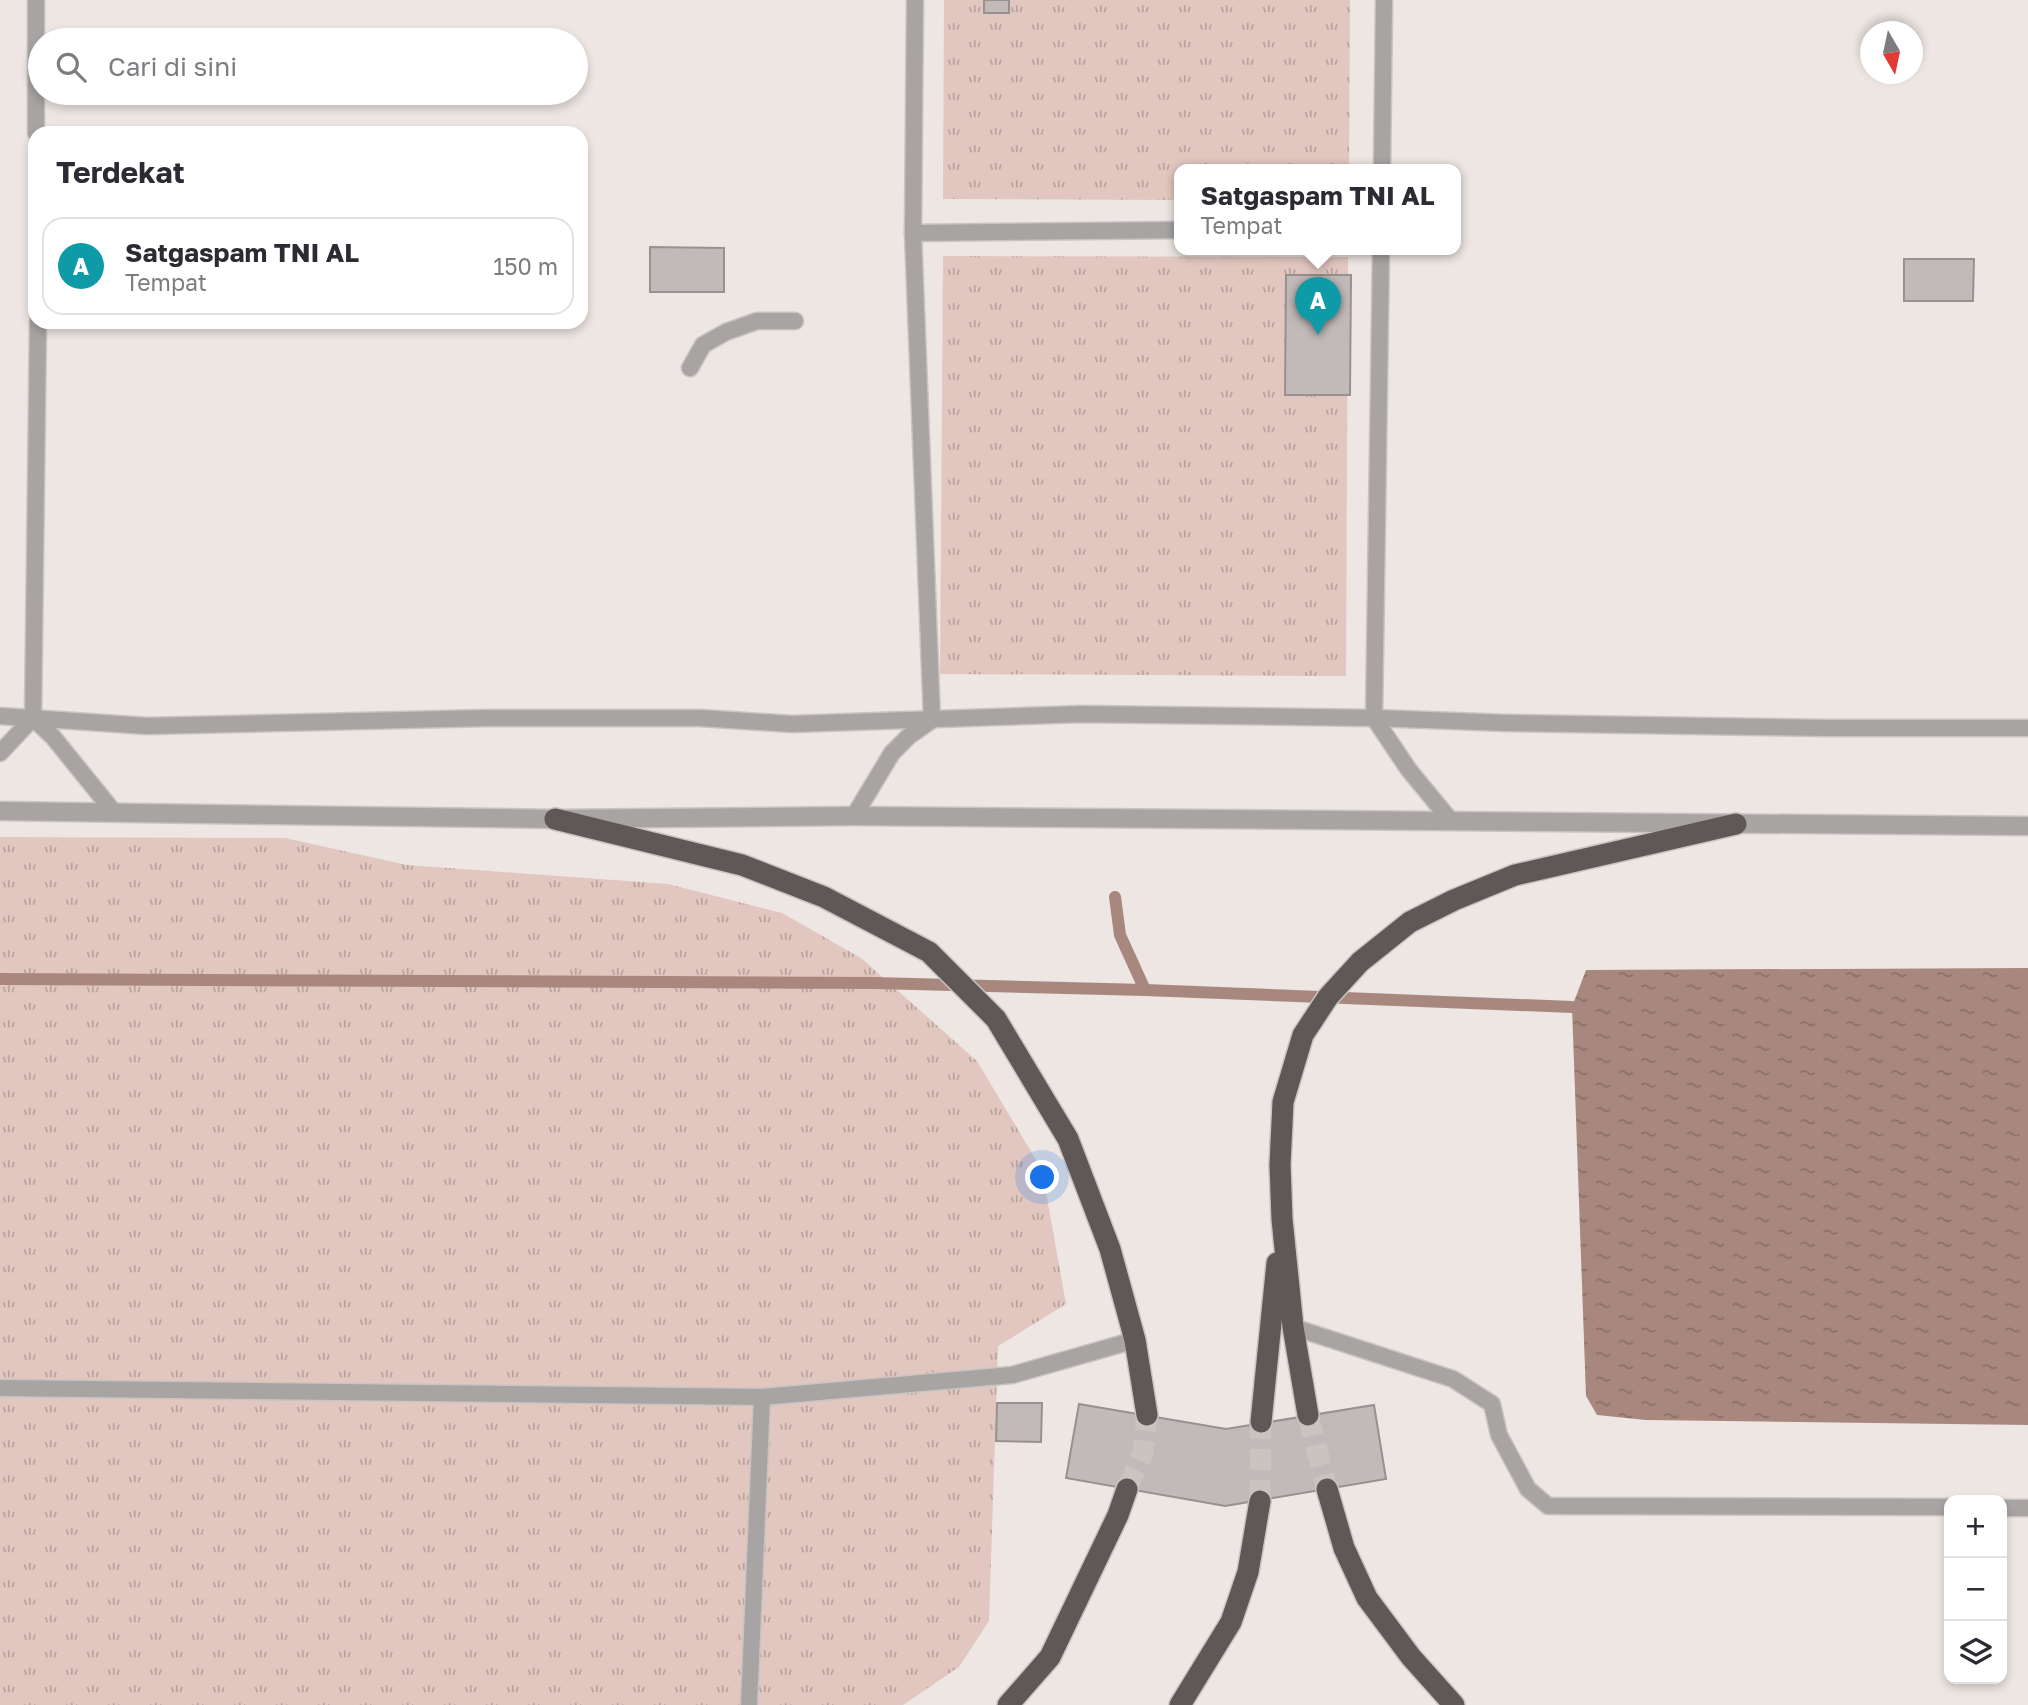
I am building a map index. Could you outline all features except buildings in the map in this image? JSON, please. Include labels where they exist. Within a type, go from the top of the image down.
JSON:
[{"type":"highway","points":[[555,819],[742,865],[824,897],[929,952],[996,1019],[1068,1139],[1110,1249],[1135,1340],[1147,1415]]},
{"type":"highway","points":[[1308,1415],[1293,1327],[1282,1219],[1280,1166],[1283,1102],[1303,1035],[1328,997],[1360,962],[1409,922],[1454,900],[1515,875],[1736,824]]},
{"type":"highway","points":[[1261,1422],[1282,1219]]},
{"type":"highway","points":[[1008,1705],[1050,1657],[1128,1489]]},
{"type":"highway","points":[[1327,1489],[1344,1549],[1367,1598],[1411,1657],[1454,1705]]},
{"type":"highway","points":[[1180,1705],[1231,1622],[1248,1572],[1260,1501]]},
{"type":"street","points":[[0,811],[555,819],[854,816],[2028,826]]},
{"type":"lane","points":[[36,0],[36,28]]},
{"type":"lane","points":[[915,0],[912,233],[932,720]]},
{"type":"lane","points":[[1382,164],[1384,0]]},
{"type":"lane","points":[[36,105],[36,126]]},
{"type":"lane","points":[[912,233],[1174,230]]},
{"type":"lane","points":[[1381,255],[1374,718],[1409,770],[1451,821]]},
{"type":"lane","points":[[690,368],[703,345],[726,332],[757,321],[795,321]]},
{"type":"lane","points":[[0,754],[33,718],[38,329]]},
{"type":"lane","points":[[0,716],[146,726],[488,718],[700,718],[792,724],[1081,714],[1829,728],[2028,728]]},
{"type":"lane","points":[[33,718],[53,737],[113,811]]},
{"type":"lane","points":[[854,816],[892,753],[909,736],[932,720]]},
{"type":"lane","points":[[1293,1327],[1453,1379],[1492,1404],[1499,1435],[1528,1489],[1548,1506],[1944,1507]]},
{"type":"lane","points":[[0,1388],[762,1397],[1012,1375],[1135,1340]]},
{"type":"lane","points":[[749,1705],[762,1397]]},
{"type":"lane","points":[[2007,1508],[2028,1508]]},
{"type":"green space","points":[[944,0],[1350,0],[1349,164],[1174,164],[1174,200],[943,199]]},
{"type":"green space","points":[[943,256],[1348,257],[1346,676],[940,674]]},
{"type":"green space","points":[[0,837],[285,838],[407,865],[668,884],[782,913],[861,958],[977,1061],[1042,1170],[1066,1304],[998,1346],[989,1621],[959,1667],[903,1705],[0,1705]]},
{"type":"water","points":[[2028,968],[2028,1425],[1646,1420],[1597,1415],[1586,1396],[1572,1007],[1586,970]]},
{"type":"waterway","points":[[1115,897],[1120,935],[1145,990]]},
{"type":"waterway","points":[[0,979],[875,983],[1145,990],[1572,1007]]},
{"type":"tunnel","points":[[1127,1489],[1143,1454],[1147,1415]]},
{"type":"tunnel","points":[[1308,1415],[1327,1489]]},
{"type":"tunnel","points":[[1260,1501],[1261,1422]]},
{"type":"place","name":"Satgaspam TNI AL","points":[[1318,335]]}]
